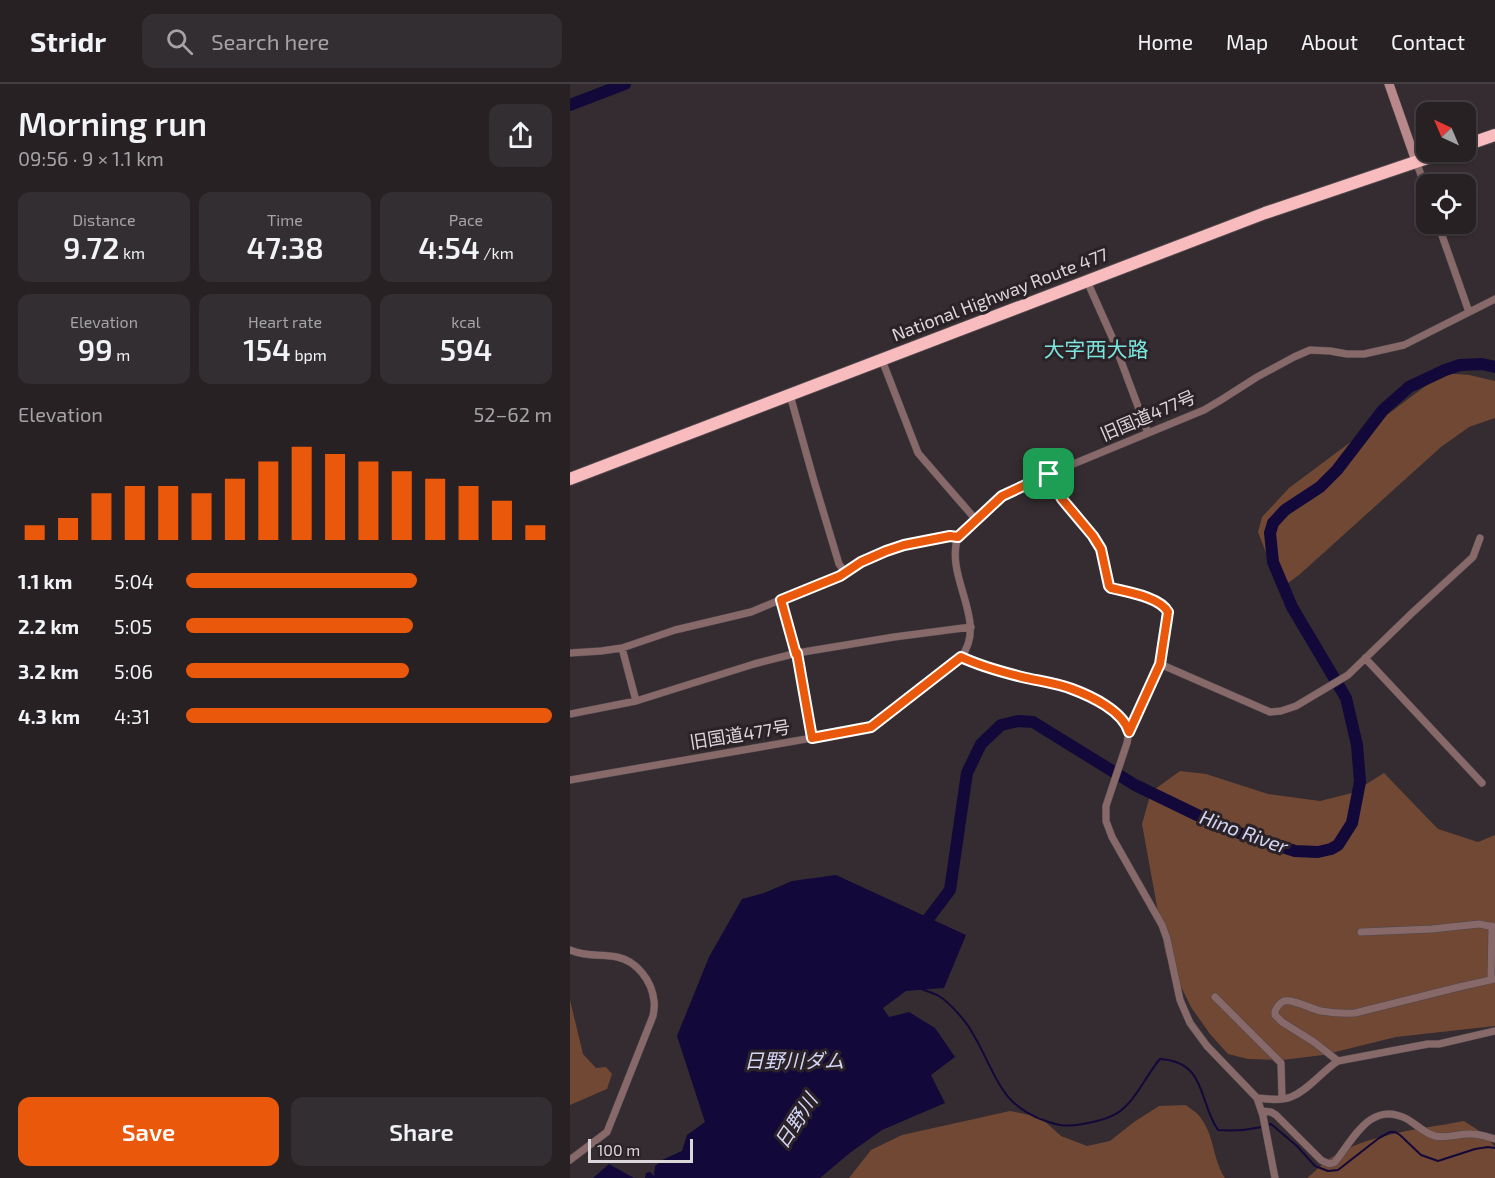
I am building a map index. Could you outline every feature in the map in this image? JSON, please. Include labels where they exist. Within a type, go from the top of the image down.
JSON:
[{"type":"highway","points":[[1476,142],[1495,135]]},
{"type":"highway","name":"National Highway Route 477","points":[[570,478],[1265,213],[1416,161]]},
{"type":"street","points":[[1389,84],[1416,161]]},
{"type":"street","points":[[1442,234],[1469,312]]},
{"type":"street","points":[[1087,281],[1112,337],[1148,433]]},
{"type":"street","name":"旧国道477号","points":[[958,537],[1002,496],[1049,474],[1204,410],[1294,357],[1310,351],[1364,354],[1404,345],[1495,299]]},
{"type":"street","points":[[882,360],[918,453],[977,521]]},
{"type":"street","points":[[790,395],[839,564],[845,572]]},
{"type":"street","points":[[1049,474],[1062,499],[1101,549],[1109,586],[1163,605],[1168,612],[1160,664],[1129,732],[1108,797],[1106,821],[1112,837],[1162,925],[1178,992],[1190,1023],[1208,1046],[1257,1098],[1263,1114],[1275,1178]]},
{"type":"street","points":[[570,653],[622,648],[675,630],[751,612],[840,576],[861,562],[886,551],[950,536],[958,537],[957,568],[971,627],[969,642],[961,657],[1021,677],[1071,688],[1097,700],[1116,713],[1129,732]]},
{"type":"street","points":[[1160,664],[1270,712],[1296,706],[1348,675],[1473,557],[1480,538]]},
{"type":"street","points":[[781,600],[797,654],[812,738]]},
{"type":"street","points":[[570,714],[636,701],[754,664],[797,654],[886,638],[971,627]]},
{"type":"street","points":[[622,648],[636,701]]},
{"type":"street","name":"旧国道477号","points":[[570,780],[871,727],[961,657]]},
{"type":"street","points":[[1365,658],[1482,783]]},
{"type":"street","points":[[1338,1061],[1278,1018],[1275,1011],[1280,1003],[1287,1001],[1320,1011],[1340,1014],[1354,1013],[1493,980],[1493,926],[1479,924],[1361,932]]},
{"type":"street","points":[[570,950],[582,954],[619,958],[632,964],[646,978],[655,1005],[654,1016],[607,1132],[570,1160]]},
{"type":"street","points":[[1215,997],[1281,1063],[1282,1098]]},
{"type":"street","points":[[1257,1098],[1269,1100],[1291,1097],[1338,1061],[1428,1044],[1439,1044],[1495,1031]]},
{"type":"street","points":[[1263,1114],[1271,1112],[1276,1115],[1321,1160],[1328,1164],[1335,1162],[1353,1137],[1369,1121],[1375,1116],[1386,1113],[1400,1116],[1436,1136],[1473,1134],[1495,1139]]},
{"type":"shaded area","points":[[1443,373],[1469,375],[1495,381],[1495,418],[1469,427],[1441,447],[1288,583],[1275,576],[1258,532],[1262,517],[1289,488]]},
{"type":"shaded area","points":[[1180,771],[1206,774],[1268,794],[1320,801],[1352,793],[1384,773],[1438,829],[1478,842],[1495,835],[1495,1026],[1396,1037],[1323,1055],[1282,1060],[1248,1059],[1228,1054],[1191,1007],[1166,956],[1142,824],[1151,792]]},
{"type":"shaded area","points":[[570,1000],[583,1054],[596,1068],[606,1067],[612,1074],[607,1089],[570,1105]]},
{"type":"shaded area","points":[[1186,1105],[1205,1124],[1225,1178],[849,1178],[871,1150],[902,1135],[1010,1111],[1040,1117],[1061,1136],[1087,1146],[1110,1141],[1159,1106]]},
{"type":"shaded area","points":[[1464,1121],[1484,1134],[1495,1147],[1495,1178],[1307,1178],[1329,1159],[1360,1143]]},
{"type":"water","name":"日野川ダム","points":[[836,875],[966,935],[944,988],[906,991],[883,1008],[889,1017],[909,1012],[935,1028],[955,1057],[931,1075],[945,1103],[882,1130],[820,1178],[645,1178],[646,1173],[650,1172],[654,1176],[655,1166],[664,1159],[682,1151],[687,1135],[705,1122],[677,1036],[709,957],[742,899],[764,893],[792,881]]},
{"type":"water","points":[[609,1164],[634,1178],[593,1178]]},
{"type":"waterway","points":[[570,105],[625,84]]},
{"type":"waterway","name":"Hino River","points":[[919,931],[950,890],[967,773],[981,744],[1001,725],[1018,721],[1033,722],[1135,785],[1224,828],[1295,851],[1318,852],[1338,845],[1352,823],[1360,782],[1357,745],[1346,698],[1292,607],[1273,562],[1270,533],[1273,523],[1285,510],[1320,487],[1337,470],[1383,410],[1409,387],[1460,365],[1482,364],[1495,367]]},
{"type":"waterway","points":[[922,989],[939,996],[958,1013],[970,1029],[999,1085],[1016,1105],[1043,1120],[1058,1125],[1072,1125],[1100,1120],[1116,1114],[1130,1102],[1160,1059],[1186,1067],[1194,1075],[1218,1130],[1262,1127]]},
{"type":"waterway","points":[[1268,1125],[1271,1124],[1297,1146],[1315,1166],[1328,1171],[1338,1170],[1390,1132],[1400,1135],[1421,1155],[1438,1161],[1475,1149],[1495,1148]]},
{"type":"district","name":"大字西大路","points":[[1096,350]]},
{"type":"route","points":[[1049,474],[1062,499],[1101,549],[1109,586],[1152,600],[1163,605],[1168,612],[1160,664],[1129,732],[1116,713],[1097,700],[1071,688],[1021,677],[961,657],[871,727],[812,738],[797,653],[781,600],[840,576],[861,562],[886,551],[950,536],[958,537],[1002,496],[1049,474]]},
{"type":"water label","name":"日野川","points":[[796,1121]]}]
